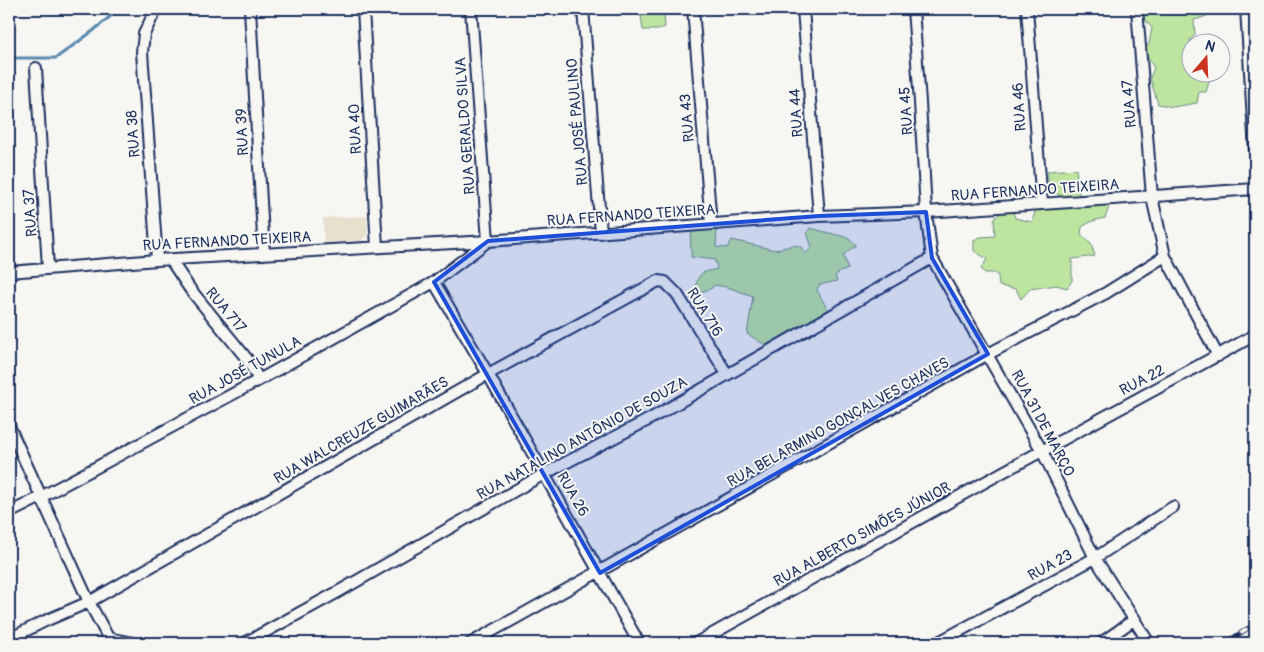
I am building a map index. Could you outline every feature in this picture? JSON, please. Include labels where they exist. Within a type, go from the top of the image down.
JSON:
[{"type":"street","name":"RUA 38","points":[[156,9],[144,34],[142,52],[157,260]]},
{"type":"street","name":"RUA 39","points":[[250,9],[264,254]]},
{"type":"street","name":"RUA 40","points":[[363,9],[377,247]]},
{"type":"street","name":"RUA GERALDO SILVA","points":[[472,9],[488,241]]},
{"type":"street","name":"RUA JOSÉ PAULINO","points":[[583,9],[601,233]]},
{"type":"street","name":"RUA 43","points":[[693,9],[711,224]]},
{"type":"street","name":"RUA 44","points":[[803,9],[819,216]]},
{"type":"street","name":"RUA 45","points":[[913,9],[926,212]]},
{"type":"street","name":"RUA 46","points":[[1027,9],[1042,204]]},
{"type":"street","name":"RUA 47","points":[[1136,9],[1152,197]]},
{"type":"street","points":[[1246,9],[1255,152]]},
{"type":"street","name":"RUA 37","points":[[36,68],[48,268]]},
{"type":"street","name":"RUA FERNANDO TEIXEIRA","points":[[9,272],[170,259],[488,241],[819,216],[926,212],[1255,188]]},
{"type":"street","points":[[1152,197],[1166,256],[1218,356]]},
{"type":"street","name":"RUA 31 DE MARÇO","points":[[926,212],[932,258],[1042,451],[1095,558],[1149,643]]},
{"type":"street","name":"RUA JOSÉ TUNULA","points":[[9,513],[259,380],[434,282],[488,241]]},
{"type":"street","name":"RUA BELARMINO GONÇALVES CHAVES","points":[[471,643],[600,573],[988,354],[1106,293],[1166,256]]},
{"type":"street","name":"RUA NATALINO ANTÔNIO DE SOUZA","points":[[245,643],[336,594],[544,474],[648,420],[932,258]]},
{"type":"street","name":"RUA 717","points":[[170,259],[190,289],[247,359],[259,380]]},
{"type":"street","name":"RUA 716","points":[[648,286],[658,281],[665,282],[670,286],[677,294],[727,374]]},
{"type":"street","name":"RUA 26","points":[[434,282],[488,374],[639,643]]},
{"type":"street","name":"RUA WALCREUZE GUIMARÃES","points":[[9,639],[89,602],[488,374],[648,286]]},
{"type":"street","name":"RUA 22","points":[[1042,451],[1255,335]]},
{"type":"street","points":[[9,426],[89,602],[109,641],[134,643]]},
{"type":"street","name":"RUA ALBERTO SIMÕES JÚNIOR","points":[[696,643],[1042,451]]},
{"type":"street","name":"RUA 23","points":[[937,643],[1095,558],[1173,507]]},
{"type":"street","points":[[1101,643],[1135,619]]},
{"type":"highlighted area","points":[[926,212],[932,258],[988,354],[600,573],[434,282],[488,241],[819,216]]},
{"type":"shaded area","points":[[367,216],[368,234],[361,241],[324,243],[323,218]]},
{"type":"green space","points":[[640,9],[661,9],[664,15],[665,27],[658,30],[643,30]]},
{"type":"green space","points":[[1145,9],[1205,9],[1207,16],[1194,20],[1195,32],[1182,32],[1182,82],[1209,82],[1206,92],[1199,92],[1197,103],[1173,107],[1158,104],[1150,78],[1154,68],[1148,58],[1145,47],[1149,44],[1152,28],[1144,19]]},
{"type":"green space","points":[[1076,169],[1079,194],[1109,207],[1105,218],[1092,221],[1082,227],[1081,234],[1091,244],[1095,256],[1072,259],[1072,281],[1067,288],[1056,285],[1030,289],[1021,299],[1016,289],[999,286],[998,276],[994,273],[985,273],[981,269],[987,259],[974,251],[974,240],[980,237],[995,236],[994,219],[1003,211],[1012,209],[1015,218],[1032,222],[1036,209],[1056,204],[1060,196],[1050,185],[1048,171]]},
{"type":"green space","points":[[810,228],[849,238],[856,245],[843,255],[848,269],[835,276],[837,281],[819,285],[817,290],[831,312],[820,328],[810,336],[795,338],[769,347],[747,334],[753,296],[727,287],[714,285],[712,288],[701,292],[696,285],[703,273],[717,269],[715,260],[691,257],[690,240],[693,230],[717,230],[716,247],[727,248],[732,240],[775,250],[794,245],[801,247],[805,254],[812,247],[807,233]]},
{"type":"waterway","points":[[9,58],[56,58],[119,9]]},
{"type":"railway","points":[[1225,643],[1255,624]]}]
